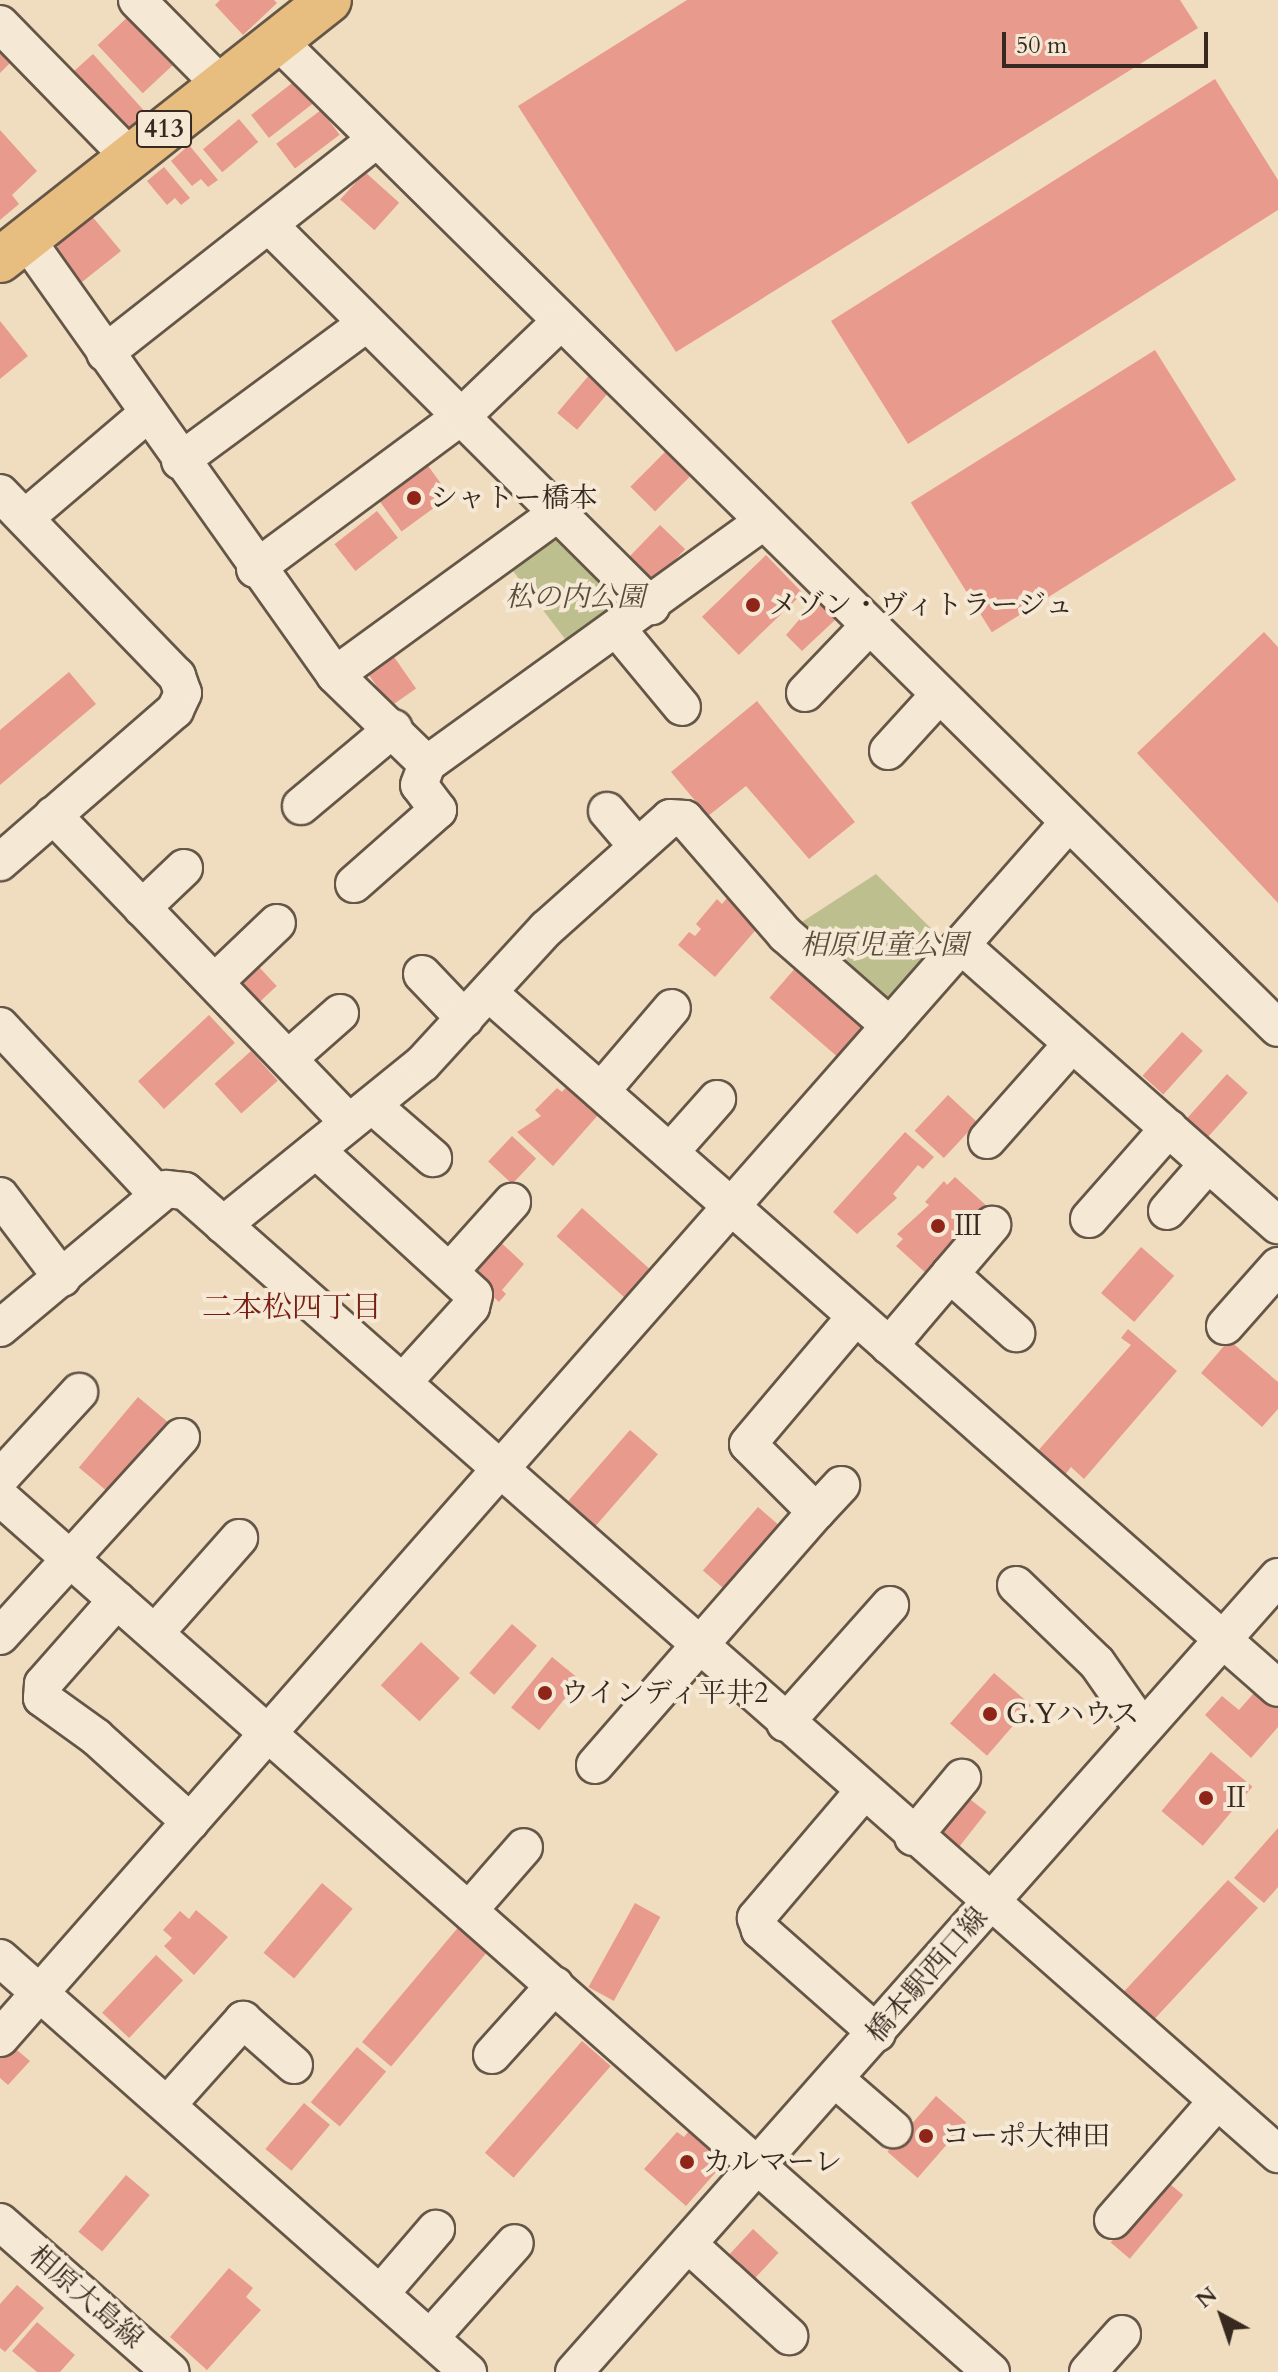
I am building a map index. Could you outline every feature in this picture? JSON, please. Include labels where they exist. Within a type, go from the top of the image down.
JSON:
[{"type":"highway","name":"413","points":[[8,251],[130,157],[301,14]]},
{"type":"street","points":[[137,0],[220,84]]},
{"type":"street","points":[[301,14],[376,140],[1278,1028]]},
{"type":"street","points":[[0,24],[130,157]]},
{"type":"street","points":[[105,353],[376,140]]},
{"type":"street","points":[[269,225],[651,606]]},
{"type":"street","points":[[8,251],[105,353],[255,569],[335,675],[394,728],[427,764]]},
{"type":"street","points":[[255,569],[462,416],[560,322]]},
{"type":"street","points":[[180,461],[367,323]]},
{"type":"street","points":[[0,862],[175,710],[183,687],[12,506],[147,414]]},
{"type":"street","points":[[335,675],[559,512]]},
{"type":"street","points":[[354,884],[438,810],[419,785],[427,764],[618,630],[763,522]]},
{"type":"street","points":[[805,693],[869,626]]},
{"type":"street","points":[[618,630],[682,707]]},
{"type":"street","points":[[888,751],[939,695]]},
{"type":"street","points":[[301,806],[394,728]]},
{"type":"street","points":[[607,811],[637,846]]},
{"type":"street","points":[[53,815],[289,1058],[360,1114],[433,1158]]},
{"type":"street","points":[[223,1225],[360,1114],[465,1019],[546,929],[670,818],[685,819],[786,935],[890,1026]]},
{"type":"street","points":[[0,2038],[1068,823]]},
{"type":"street","points":[[142,908],[184,868]]},
{"type":"street","points":[[216,981],[277,923]]},
{"type":"street","points":[[961,945],[1278,1225]]},
{"type":"street","points":[[422,974],[465,1019]]},
{"type":"street","points":[[489,993],[1278,1688]]},
{"type":"street","points":[[601,1091],[672,1008]]},
{"type":"street","points":[[289,1058],[340,1013]]},
{"type":"street","points":[[0,1026],[158,1195]]},
{"type":"street","points":[[987,1140],[1072,1044]]},
{"type":"street","points":[[670,1152],[717,1099]]},
{"type":"street","points":[[1089,1219],[1169,1128]]},
{"type":"street","points":[[316,1150],[470,1289],[474,1303],[403,1382]]},
{"type":"street","points":[[1167,1211],[1208,1164]]},
{"type":"street","points":[[0,1328],[166,1189],[185,1191],[913,1837],[1278,2154]]},
{"type":"street","points":[[0,1196],[62,1278]]},
{"type":"street","points":[[450,1271],[512,1202]]},
{"type":"street","points":[[889,1346],[992,1225]]},
{"type":"street","points":[[1225,1326],[1278,1266]]},
{"type":"street","points":[[950,1274],[1016,1333]]},
{"type":"street","points":[[816,1512],[748,1444],[856,1316]]},
{"type":"street","points":[[0,1478],[79,1392]]},
{"type":"street","points":[[0,1636],[181,1437]]},
{"type":"street","points":[[595,1765],[841,1485]]},
{"type":"street","points":[[0,1497],[991,2372]]},
{"type":"street","points":[[155,1633],[239,1538]]},
{"type":"street","name":"橋本駅西口線","points":[[574,2372],[1278,1577]]},
{"type":"street","points":[[1016,1585],[1097,1663],[1143,1729]]},
{"type":"street","points":[[117,1600],[43,1684],[42,1698],[96,1737],[190,1822]]},
{"type":"street","points":[[785,1723],[890,1605]]},
{"type":"street","points":[[913,1837],[962,1778]]},
{"type":"street","points":[[864,1791],[756,1918],[760,1930],[877,2033]]},
{"type":"street","points":[[470,1909],[524,1847]]},
{"type":"street","points":[[0,1958],[468,2372]]},
{"type":"street","points":[[492,2055],[555,1985]]},
{"type":"street","points":[[168,2104],[246,2009],[294,2065]]},
{"type":"street","points":[[835,2079],[893,2129]]},
{"type":"street","points":[[1113,2220],[1217,2101]]},
{"type":"street","name":"相原大島線","points":[[0,2222],[171,2372]]},
{"type":"street","points":[[380,2294],[436,2229]]},
{"type":"street","points":[[430,2338],[515,2243]]},
{"type":"street","points":[[688,2244],[789,2336]]},
{"type":"street","points":[[1088,2372],[1122,2334]]},
{"type":"green space","name":"松の内公園","points":[[552,529],[627,605],[572,648],[506,562]]},
{"type":"green space","name":"相原児童公園","points":[[876,874],[947,944],[886,1008],[794,927]]},
{"type":"building","points":[[220,0],[274,0],[277,3],[243,35],[215,5]]},
{"type":"building","points":[[687,0],[1180,0],[1198,28],[676,352],[518,106]]},
{"type":"building","points":[[132,13],[177,61],[143,93],[98,45]]},
{"type":"building","points":[[0,39],[18,55],[0,73]]},
{"type":"building","points":[[93,54],[146,113],[121,135],[68,77]]},
{"type":"building","points":[[1215,79],[1278,180],[1278,210],[908,444],[831,321]]},
{"type":"building","points":[[296,80],[314,103],[269,138],[251,115]]},
{"type":"building","points":[[321,110],[340,135],[295,168],[276,144]]},
{"type":"building","points":[[239,119],[258,142],[222,172],[203,149]]},
{"type":"building","points":[[0,130],[37,171],[12,195],[19,204],[0,220]]},
{"type":"building","points":[[189,145],[218,180],[208,187],[201,179],[192,186],[171,161]]},
{"type":"building","points":[[164,167],[190,198],[181,205],[175,198],[167,205],[147,181]]},
{"type":"building","points":[[365,172],[399,203],[374,230],[340,199]]},
{"type":"building","points":[[91,215],[121,251],[77,286],[57,258],[58,241]]},
{"type":"building","points":[[0,321],[28,356],[0,379]]},
{"type":"building","points":[[1155,350],[1236,480],[992,632],[911,503]]},
{"type":"building","points":[[590,374],[610,391],[577,430],[557,413]]},
{"type":"building","points":[[665,452],[690,477],[655,511],[630,487]]},
{"type":"building","name":"シャトー橋本","points":[[426,463],[450,496],[402,531],[377,498]]},
{"type":"building","points":[[377,511],[398,538],[355,571],[334,544]]},
{"type":"building","points":[[660,525],[685,549],[653,583],[627,559]]},
{"type":"building","name":"メゾン・ヴィトラージュ","points":[[766,555],[803,593],[739,655],[702,617]]},
{"type":"building","points":[[816,600],[835,620],[802,651],[786,635]]},
{"type":"building","points":[[1264,632],[1278,647],[1278,903],[1137,753]]},
{"type":"building","points":[[392,654],[416,688],[391,706],[367,672]]},
{"type":"building","points":[[69,672],[96,704],[0,785],[0,730]]},
{"type":"building","points":[[757,701],[855,822],[809,859],[746,786],[708,816],[671,772]]},
{"type":"building","points":[[727,898],[760,925],[715,977],[678,945],[689,932],[695,936],[701,929],[696,924],[717,899],[722,904]]},
{"type":"building","points":[[797,966],[865,1025],[837,1057],[769,998]]},
{"type":"building","points":[[259,967],[277,986],[258,1004],[240,985]]},
{"type":"building","points":[[209,1015],[235,1043],[164,1109],[138,1081]]},
{"type":"building","points":[[1182,1032],[1203,1051],[1163,1095],[1143,1076]]},
{"type":"building","points":[[251,1051],[278,1081],[241,1114],[215,1084]]},
{"type":"building","points":[[1227,1074],[1248,1093],[1207,1138],[1186,1119]]},
{"type":"building","points":[[567,1086],[599,1114],[553,1166],[517,1132],[541,1116],[535,1110],[557,1088],[562,1092]]},
{"type":"building","points":[[948,1095],[977,1122],[944,1158],[915,1131]]},
{"type":"building","points":[[905,1132],[934,1157],[923,1169],[918,1165],[893,1194],[897,1198],[857,1234],[833,1212]]},
{"type":"building","points":[[512,1136],[536,1159],[512,1184],[488,1162]]},
{"type":"building","name":"Ⅲ","points":[[955,1177],[989,1208],[928,1275],[896,1246],[903,1239],[897,1234],[929,1205],[925,1202],[944,1181],[947,1185]]},
{"type":"building","points":[[582,1208],[650,1269],[624,1297],[557,1236]]},
{"type":"building","points":[[495,1237],[524,1264],[502,1290],[506,1294],[499,1302],[466,1272]]},
{"type":"building","points":[[1141,1247],[1174,1276],[1134,1322],[1101,1293]]},
{"type":"building","points":[[1128,1329],[1177,1371],[1084,1479],[1071,1467],[1065,1475],[1036,1453],[1131,1345],[1121,1338]]},
{"type":"building","points":[[1229,1340],[1278,1382],[1278,1409],[1262,1427],[1201,1373]]},
{"type":"building","points":[[138,1397],[169,1423],[110,1493],[79,1467]]},
{"type":"building","points":[[630,1430],[658,1454],[592,1530],[564,1506]]},
{"type":"building","points":[[758,1507],[786,1531],[731,1595],[703,1570]]},
{"type":"building","points":[[512,1624],[537,1646],[494,1695],[469,1673]]},
{"type":"building","points":[[421,1642],[460,1678],[420,1721],[381,1685]]},
{"type":"building","name":"ウインディ平井2","points":[[552,1657],[580,1680],[539,1730],[511,1708]]},
{"type":"building","name":"G.Yハウス","points":[[994,1673],[1031,1705],[987,1756],[950,1724]]},
{"type":"building","points":[[1260,1686],[1278,1703],[1278,1727],[1251,1758],[1205,1715],[1222,1696],[1239,1710]]},
{"type":"building","name":"Ⅱ","points":[[1211,1752],[1252,1787],[1203,1846],[1162,1811]]},
{"type":"building","points":[[962,1793],[986,1812],[957,1849],[933,1830]]},
{"type":"building","points":[[1278,1828],[1278,1887],[1264,1903],[1234,1878]]},
{"type":"building","points":[[1228,1880],[1258,1908],[1150,2024],[1120,1996]]},
{"type":"building","points":[[322,1883],[353,1909],[294,1978],[264,1953]]},
{"type":"building","points":[[635,1903],[660,1917],[614,2001],[588,1987]]},
{"type":"building","points":[[196,1910],[228,1937],[194,1975],[164,1946],[172,1938],[163,1930],[180,1911],[189,1919]]},
{"type":"building","points":[[461,1924],[490,1948],[391,2066],[362,2042]]},
{"type":"building","points":[[156,1955],[183,1980],[129,2038],[102,2013]]},
{"type":"building","points":[[582,2041],[611,2066],[514,2178],[485,2153]]},
{"type":"building","points":[[11,2045],[30,2061],[8,2085],[0,2078],[0,2056]]},
{"type":"building","points":[[357,2047],[386,2071],[340,2127],[311,2102]]},
{"type":"building","name":"コーポ大神田","points":[[936,2096],[966,2122],[918,2178],[887,2152]]},
{"type":"building","points":[[304,2103],[330,2125],[291,2171],[265,2149]]},
{"type":"building","name":"カルマーレ","points":[[695,2124],[731,2155],[686,2206],[644,2169],[677,2132],[684,2137]]},
{"type":"building","points":[[126,2175],[150,2195],[102,2252],[78,2232]]},
{"type":"building","points":[[1164,2179],[1183,2195],[1130,2259],[1111,2243]]},
{"type":"building","points":[[753,2229],[779,2253],[749,2284],[724,2260]]},
{"type":"building","points":[[229,2268],[253,2288],[246,2297],[261,2310],[207,2370],[170,2337]]},
{"type":"building","points":[[17,2285],[44,2308],[5,2352],[0,2348],[0,2304]]},
{"type":"building","points":[[37,2322],[75,2355],[60,2372],[37,2372],[12,2351]]},
{"type":"place","name":"シャトー橋本","points":[[414,498]]},
{"type":"place","name":"メゾン・ヴィトラージュ","points":[[753,605]]},
{"type":"place","name":"Ⅲ","points":[[938,1226]]},
{"type":"place","name":"ウインディ平井2","points":[[545,1693]]},
{"type":"place","name":"G.Yハウス","points":[[990,1714]]},
{"type":"place","name":"Ⅱ","points":[[1206,1798]]},
{"type":"place","name":"コーポ大神田","points":[[926,2136]]},
{"type":"place","name":"カルマーレ","points":[[687,2162]]},
{"type":"district","name":"二本松四丁目","points":[[292,1308]]}]
